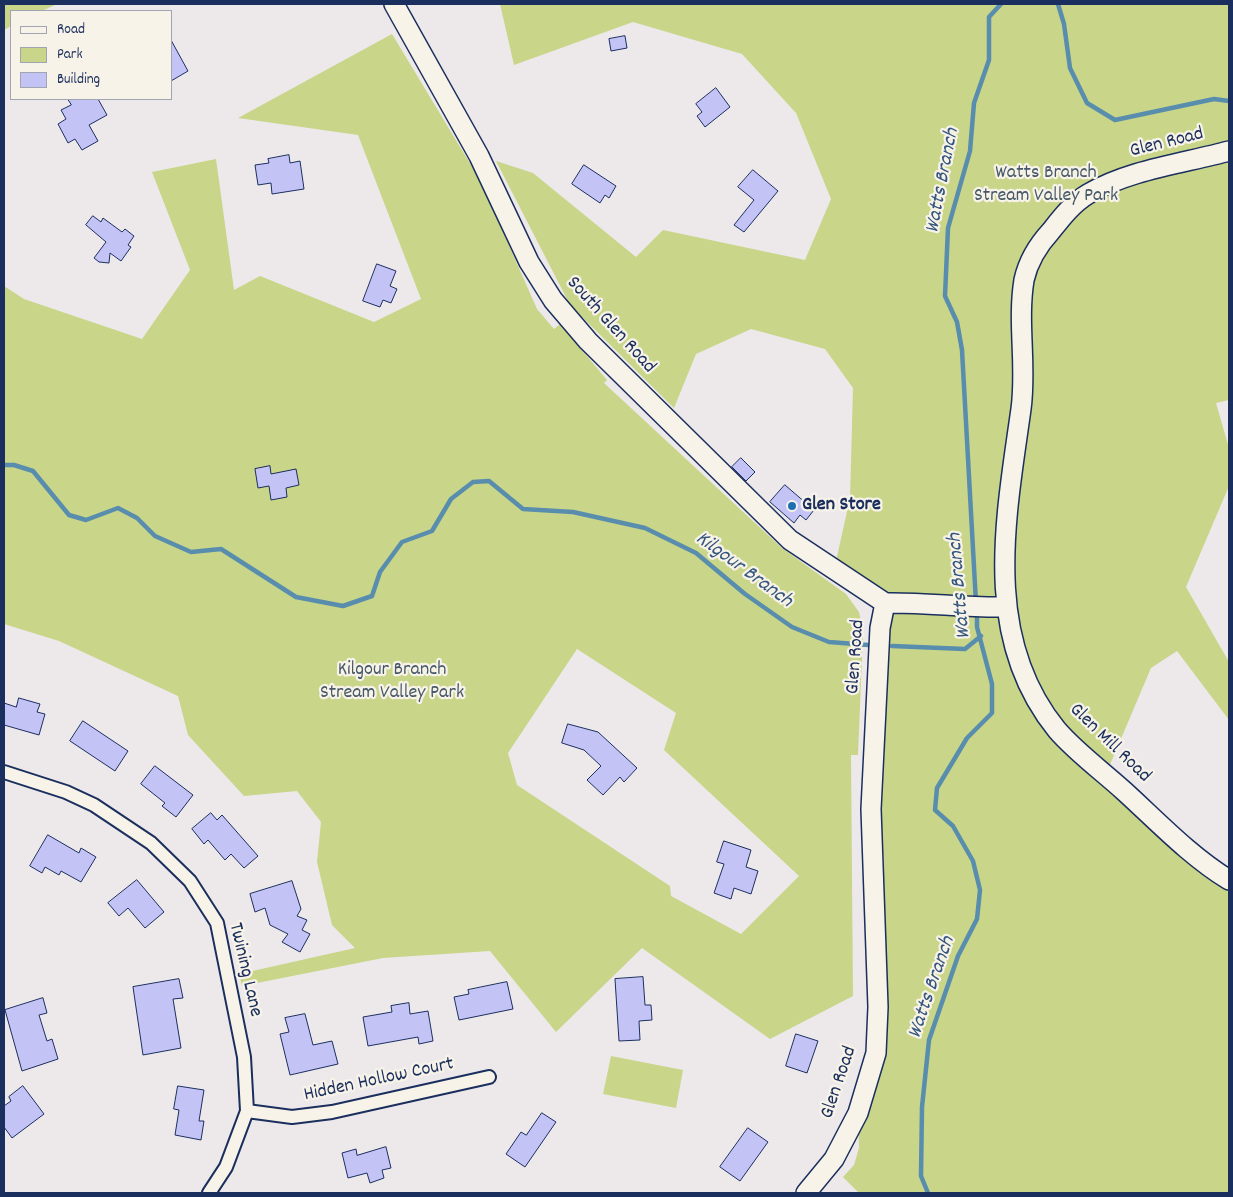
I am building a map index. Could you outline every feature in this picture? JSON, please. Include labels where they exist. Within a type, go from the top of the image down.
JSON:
[{"type":"main road","name":"South Glen Road","points":[[394,4],[479,156],[529,262],[553,300],[588,341],[790,540],[885,603]]},
{"type":"main road","name":"Glen Road","points":[[806,1193],[834,1159],[858,1113],[876,1054],[878,1007],[871,809],[880,628],[885,603],[912,602],[950,607],[997,607],[1004,530],[1023,398],[1020,317],[1024,278],[1038,245],[1071,207],[1088,194],[1124,178],[1229,151]]},
{"type":"main road","name":"Glen Mill Road","points":[[997,607],[1021,668],[1039,704],[1058,731],[1193,854],[1229,880]]},
{"type":"street","name":"Twining Lane","points":[[4,772],[66,792],[94,805],[150,843],[190,881],[217,923],[244,1056],[247,1111],[226,1167],[210,1193]]},
{"type":"street","name":"Hidden Hollow Court","points":[[247,1111],[292,1117],[332,1112],[489,1077]]},
{"type":"green space","points":[[4,4],[57,4],[44,10],[10,10],[10,27],[4,30]]},
{"type":"green space","name":"Watts Branch Stream Valley Park","points":[[500,4],[1229,4],[1229,400],[1216,403],[1229,448],[1229,486],[1186,587],[1229,662],[1229,720],[1177,651],[1151,668],[1106,774],[1229,884],[1229,1193],[859,1193],[843,1177],[854,1165],[859,1148],[858,1113],[876,1053],[871,854],[885,603],[834,570],[850,498],[853,388],[825,349],[751,329],[696,354],[674,408],[570,305],[496,161],[533,173],[636,257],[663,230],[805,260],[831,199],[796,113],[742,54],[633,22],[514,65]]},
{"type":"green space","name":"Kilgour Branch Stream Valley Park","points":[[392,34],[480,180],[537,309],[554,329],[560,324],[607,380],[604,383],[782,548],[846,594],[859,612],[863,632],[858,755],[851,755],[853,996],[770,1039],[642,948],[556,1032],[490,951],[383,958],[242,986],[239,974],[355,948],[332,925],[317,862],[321,822],[297,791],[244,796],[188,735],[178,696],[59,641],[4,624],[4,286],[24,299],[142,339],[190,270],[152,172],[216,159],[234,290],[260,276],[374,322],[421,299],[358,135],[238,118]],"holes":[[[577,649],[676,713],[664,750],[799,876],[741,934],[671,896],[670,886],[517,785],[508,753]]]},
{"type":"green space","points":[[611,1056],[683,1070],[676,1108],[603,1094]]},
{"type":"building","points":[[625,36],[627,48],[611,51],[609,39]]},
{"type":"building","points":[[172,42],[188,71],[172,80]]},
{"type":"building","points":[[716,88],[730,107],[705,127],[697,116],[702,112],[696,104]]},
{"type":"building","points":[[68,100],[99,100],[107,115],[89,125],[98,141],[82,150],[75,139],[68,143],[58,124],[66,119],[61,110],[71,105]]},
{"type":"building","points":[[289,155],[290,163],[300,161],[304,189],[272,194],[271,183],[258,185],[255,165],[269,163],[268,159]]},
{"type":"building","points":[[584,165],[616,186],[609,198],[605,195],[600,203],[572,184]]},
{"type":"building","points":[[753,170],[778,191],[744,232],[734,225],[754,200],[738,187]]},
{"type":"building","points":[[93,216],[101,222],[103,218],[122,232],[125,229],[134,236],[128,245],[131,247],[121,261],[110,253],[109,263],[99,262],[94,258],[106,242],[86,225]]},
{"type":"building","points":[[377,264],[396,271],[390,286],[397,289],[391,303],[383,300],[380,307],[363,301]]},
{"type":"building","points":[[741,458],[755,472],[746,481],[732,467]]},
{"type":"building","points":[[270,466],[271,474],[296,469],[299,485],[286,488],[287,497],[271,500],[269,486],[258,488],[255,469]]},
{"type":"building","name":"Glen Store","points":[[785,485],[814,510],[806,520],[800,515],[794,523],[770,502]]},
{"type":"building","points":[[19,698],[40,704],[37,712],[45,714],[39,735],[4,725],[4,703],[16,707]]},
{"type":"building","points":[[83,721],[128,751],[115,771],[70,741]]},
{"type":"building","points":[[568,724],[598,732],[637,768],[624,782],[620,777],[603,795],[587,780],[601,766],[584,750],[562,743]]},
{"type":"building","points":[[155,766],[193,795],[176,817],[162,806],[165,803],[141,784]]},
{"type":"building","points":[[211,813],[217,820],[222,815],[258,856],[244,868],[231,854],[225,860],[208,840],[204,844],[192,829]]},
{"type":"building","points":[[48,835],[79,853],[81,848],[96,857],[81,882],[61,871],[59,875],[45,867],[42,873],[30,866]]},
{"type":"building","points":[[724,841],[751,850],[746,867],[758,871],[751,894],[734,888],[731,899],[714,893],[724,864],[717,862]]},
{"type":"building","points":[[137,880],[164,912],[145,928],[128,908],[119,916],[108,903]]},
{"type":"building","points":[[292,881],[301,909],[297,916],[307,920],[302,930],[310,934],[300,952],[282,942],[288,934],[270,925],[265,908],[255,912],[250,894]]},
{"type":"building","points":[[643,977],[645,1005],[651,1005],[652,1020],[639,1021],[640,1040],[619,1041],[615,979]]},
{"type":"building","points":[[179,979],[183,998],[173,999],[181,1048],[143,1055],[133,987]]},
{"type":"building","points":[[507,982],[513,1009],[459,1020],[454,997],[469,994],[468,990]]},
{"type":"building","points":[[43,998],[47,1013],[39,1015],[47,1041],[52,1039],[58,1059],[22,1071],[5,1010]]},
{"type":"building","points":[[409,1003],[410,1014],[428,1011],[433,1041],[419,1044],[418,1037],[368,1046],[363,1017],[392,1012],[391,1006]]},
{"type":"building","points":[[305,1014],[313,1045],[332,1041],[338,1064],[290,1075],[280,1034],[289,1032],[285,1018]]},
{"type":"building","points":[[796,1034],[818,1041],[807,1073],[786,1066]]},
{"type":"building","points":[[23,1086],[44,1114],[12,1138],[4,1127],[4,1106],[11,1101],[9,1097]]},
{"type":"building","points":[[178,1086],[204,1090],[199,1121],[204,1121],[201,1140],[175,1135],[179,1110],[174,1109]]},
{"type":"building","points":[[542,1113],[556,1122],[525,1167],[506,1154],[521,1132],[526,1135]]},
{"type":"building","points":[[748,1128],[768,1142],[740,1181],[720,1167]]},
{"type":"building","points":[[386,1147],[391,1168],[382,1170],[384,1178],[370,1183],[367,1173],[348,1178],[342,1153],[356,1149],[357,1155]]},
{"type":"waterway","name":"Watts Branch","points":[[976,603],[962,350],[957,322],[945,296],[948,228],[970,151],[974,103],[989,60],[989,17],[1001,4]]},
{"type":"waterway","name":"Watts Branch","points":[[1058,4],[1064,24],[1070,68],[1087,103],[1115,120],[1214,99],[1229,101]]},
{"type":"waterway","name":"Kilgour Branch","points":[[4,465],[14,465],[33,471],[69,515],[86,520],[118,508],[137,518],[155,536],[191,552],[221,549],[296,597],[343,606],[372,596],[380,572],[402,542],[432,531],[451,499],[473,482],[489,481],[523,509],[573,512],[645,528],[696,553],[745,594],[792,627],[829,642],[868,645]]},
{"type":"waterway","name":"Watts Branch","points":[[928,1193],[921,1176],[922,1107],[929,1040],[958,956],[977,919],[980,890],[973,861],[953,826],[935,810],[937,788],[967,738],[992,713],[992,684],[977,627],[977,611]]},
{"type":"waterway","name":"Kilgour Branch","points":[[892,646],[965,649],[981,636]]},
{"type":"place","name":"Glen Store","points":[[792,506]]}]
